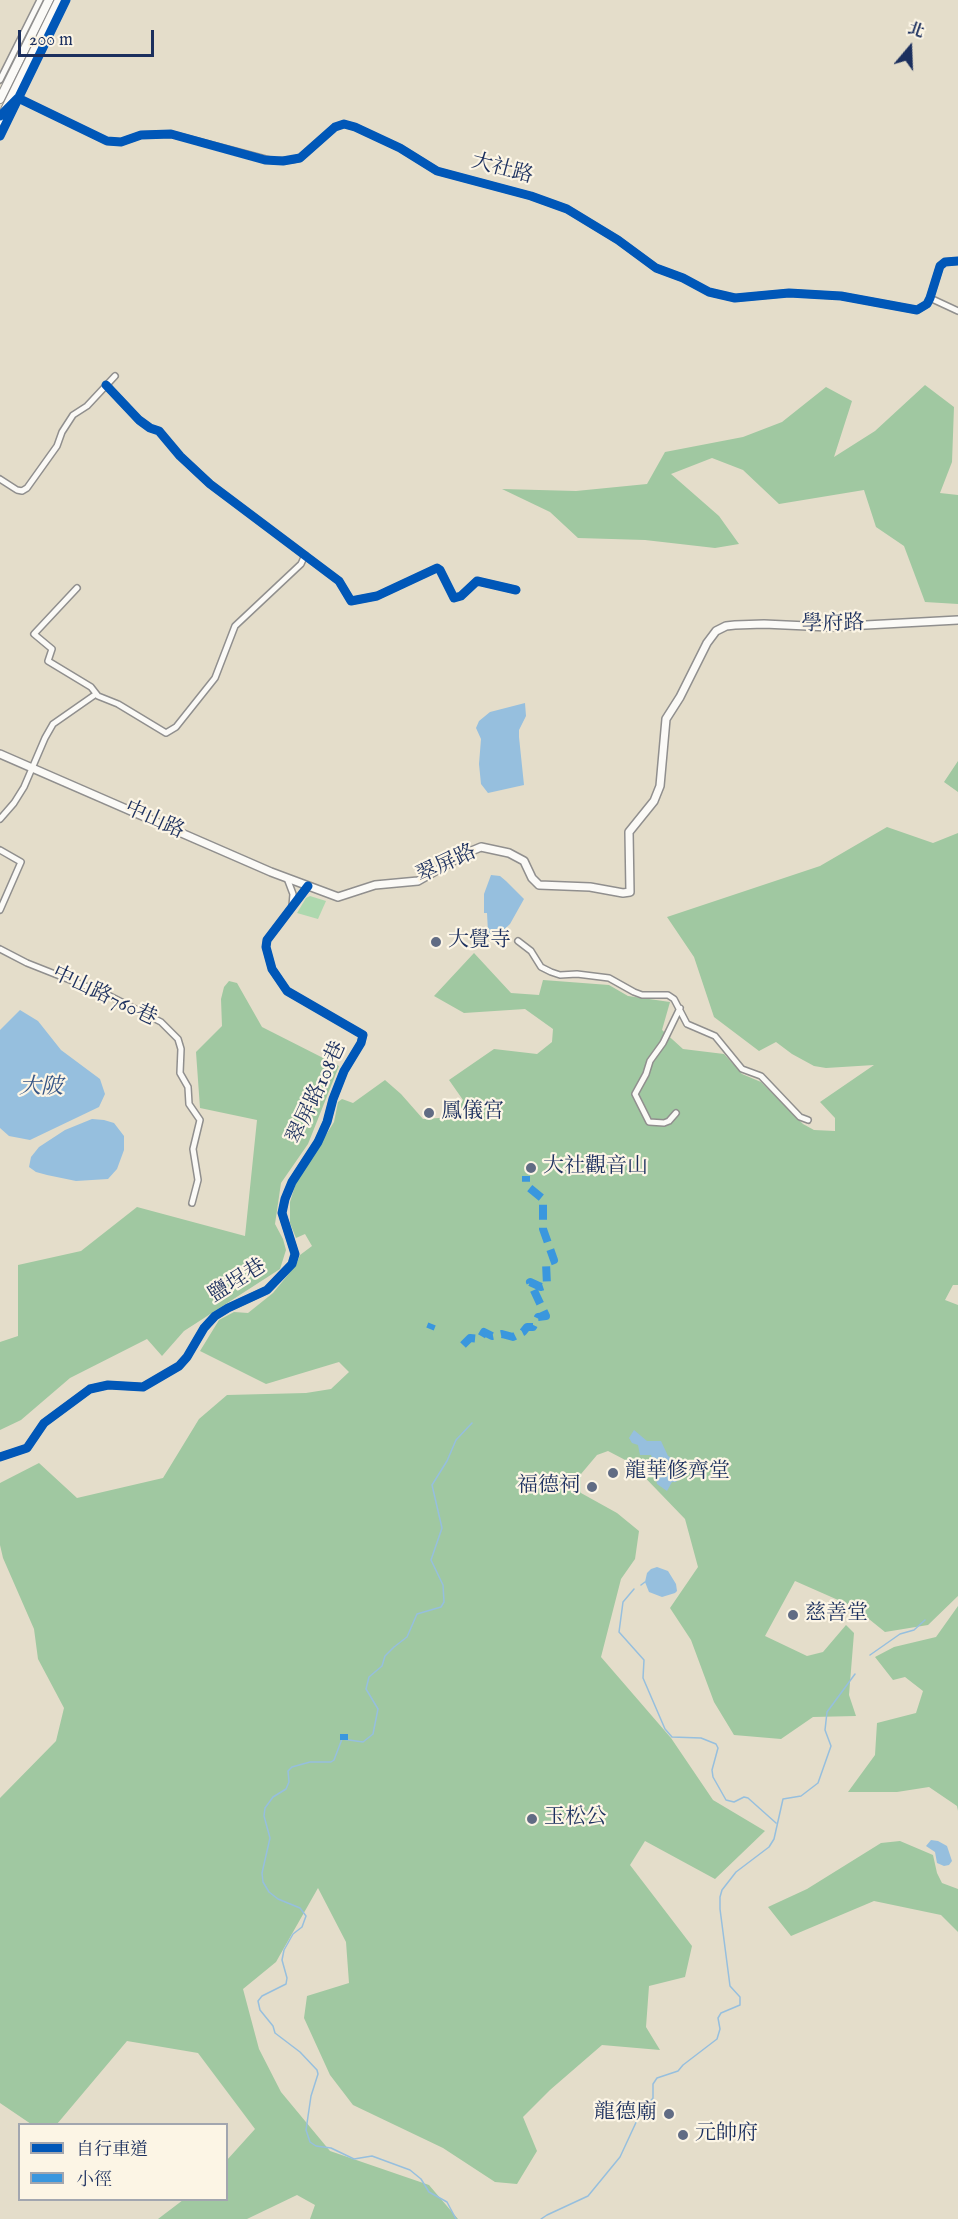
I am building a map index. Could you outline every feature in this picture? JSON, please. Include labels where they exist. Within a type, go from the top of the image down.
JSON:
[{"type":"highway","points":[[0,99],[48,0]]},
{"type":"highway","points":[[0,120],[59,0]]},
{"type":"main road","name":"學府路","points":[[539,885],[590,887],[618,893],[630,892],[629,832],[657,795],[663,766],[666,719],[711,635],[720,628],[764,624],[829,627],[958,620]]},
{"type":"main road","name":"中山路","points":[[0,754],[308,886]]},
{"type":"main road","name":"翠屏路","points":[[308,886],[341,897],[375,885],[413,882],[481,847],[509,854],[524,861],[532,878],[539,885]]},
{"type":"street","points":[[0,80],[40,0]]},
{"type":"street","points":[[0,136],[66,0]]},
{"type":"street","name":"大社路","points":[[18,98],[107,141],[121,142],[141,135],[171,134],[274,161],[300,158],[335,127],[344,124],[356,127],[400,148],[437,171],[531,196],[567,209],[618,240],[656,268],[683,278],[709,292],[735,298],[789,293],[841,296],[912,311],[927,304],[930,298]]},
{"type":"street","points":[[958,261],[945,262],[940,266],[930,298],[958,311]]},
{"type":"street","points":[[0,479],[17,490],[22,491],[27,488],[57,446],[62,432],[74,415],[87,406],[115,376]]},
{"type":"street","points":[[106,385],[140,420],[150,428],[159,431],[180,456],[210,484],[344,585],[351,601],[376,596],[436,568],[440,570],[454,598],[461,596],[477,581],[516,590]]},
{"type":"street","points":[[77,588],[34,636],[52,649],[48,659],[50,663],[91,687],[96,694],[118,704],[164,732],[173,730],[215,678],[235,626],[301,564],[305,555]]},
{"type":"street","points":[[0,819],[19,795],[53,724],[96,694]]},
{"type":"street","points":[[0,850],[21,862],[0,910]]},
{"type":"street","points":[[287,878],[293,894],[291,908]]},
{"type":"street","name":"翠屏路108巷","points":[[286,1227],[282,1213],[285,1199],[292,1182],[318,1142],[340,1080],[363,1035],[286,991],[272,969],[266,947],[267,940],[308,886]]},
{"type":"street","points":[[518,941],[531,951],[544,970],[560,975],[577,974],[609,978],[642,995],[668,995],[680,1008],[687,1024],[715,1036],[742,1069],[760,1076],[800,1117],[808,1120]]},
{"type":"street","name":"中山路760巷","points":[[0,949],[27,963],[89,986],[161,1022],[178,1039],[181,1049],[180,1073],[188,1087],[189,1104],[200,1120],[194,1149],[198,1180],[192,1203]]},
{"type":"street","points":[[676,1113],[664,1123],[649,1122],[635,1094],[650,1061],[663,1043],[680,1008]]},
{"type":"street","name":"鹽埕巷","points":[[1,1455],[27,1448],[44,1423],[90,1389],[108,1385],[139,1388],[179,1366],[204,1328],[215,1317],[228,1308],[267,1290],[292,1264],[295,1254],[286,1227]]},
{"type":"green space","points":[[925,385],[954,407],[952,462],[940,493],[958,495],[958,604],[925,602],[904,546],[876,527],[864,490],[779,504],[743,470],[712,458],[671,474],[719,516],[739,544],[715,548],[645,540],[578,538],[550,512],[502,489],[576,491],[647,484],[665,452],[743,437],[782,422],[826,387],[852,401],[834,457],[875,431]]},
{"type":"green space","points":[[958,761],[958,792],[944,782]]},
{"type":"green space","points":[[887,827],[933,843],[958,833],[958,1285],[953,1285],[945,1300],[958,1305],[958,1596],[928,1625],[885,1632],[854,1607],[795,1581],[765,1636],[807,1656],[823,1652],[846,1625],[854,1633],[849,1695],[856,1716],[813,1717],[781,1739],[734,1735],[714,1702],[691,1640],[670,1608],[698,1567],[685,1519],[631,1463],[608,1451],[597,1455],[581,1474],[581,1493],[617,1513],[639,1531],[635,1559],[621,1579],[601,1657],[671,1738],[713,1800],[765,1831],[715,1879],[645,1841],[630,1865],[692,1946],[685,1977],[649,1986],[646,2027],[660,2050],[602,2045],[523,2117],[537,2151],[517,2184],[495,2182],[443,2148],[353,2105],[330,2075],[304,2018],[307,1996],[349,1983],[346,1942],[318,1888],[276,1962],[243,1989],[259,2049],[281,2092],[330,2151],[429,2185],[458,2219],[310,2219],[315,2205],[297,2195],[247,2219],[158,2219],[182,2201],[228,2201],[228,2159],[255,2129],[198,2053],[127,2041],[58,2123],[30,2123],[0,2103],[0,1798],[56,1741],[64,1708],[38,1659],[34,1629],[3,1558],[0,1545],[0,1483],[39,1463],[77,1498],[163,1478],[199,1419],[227,1395],[306,1393],[331,1389],[349,1372],[339,1362],[266,1384],[200,1351],[219,1320],[234,1312],[248,1313],[273,1293],[296,1265],[300,1255],[312,1246],[305,1234],[296,1238],[290,1223],[290,1202],[296,1183],[334,1122],[338,1102],[342,1099],[353,1103],[385,1080],[423,1119],[454,1117],[463,1100],[449,1080],[494,1049],[537,1054],[552,1042],[553,1029],[525,1009],[464,1013],[434,996],[474,953],[511,993],[539,995],[543,980],[609,985],[628,996],[670,1002],[662,1030],[683,1049],[724,1054],[742,1074],[761,1082],[803,1124],[814,1130],[835,1131],[835,1118],[820,1102],[874,1065],[826,1068],[814,1066],[776,1042],[759,1051],[714,1017],[694,957],[667,917],[820,866]]},
{"type":"green space","points":[[310,896],[326,901],[318,919],[297,913],[306,898]]},
{"type":"green space","points":[[229,981],[237,983],[262,1027],[339,1066],[308,1144],[281,1183],[275,1224],[286,1250],[280,1269],[184,1331],[162,1356],[147,1339],[70,1378],[21,1420],[0,1430],[0,1342],[18,1336],[18,1265],[81,1251],[137,1207],[245,1236],[257,1120],[200,1108],[196,1052],[222,1026],[221,999],[224,987]]},
{"type":"green space","points":[[958,1606],[958,1811],[957,1806],[929,1787],[897,1792],[848,1792],[875,1755],[877,1723],[916,1713],[923,1691],[905,1677],[893,1680],[875,1657],[894,1647],[936,1637]]},
{"type":"green space","points":[[900,1841],[933,1855],[942,1883],[958,1889],[958,1932],[941,1915],[874,1901],[791,1936],[768,1907],[807,1889],[881,1843]]},
{"type":"water","points":[[525,703],[526,716],[519,730],[524,785],[488,793],[481,784],[479,764],[481,739],[476,728],[479,721],[490,712]]},
{"type":"water","points":[[491,875],[500,876],[524,899],[510,924],[492,941],[488,932],[487,913],[484,913],[484,894]]},
{"type":"water","name":"大陂","points":[[20,1010],[38,1021],[61,1050],[100,1079],[105,1094],[99,1107],[30,1140],[9,1136],[0,1128],[0,1030]]},
{"type":"water","name":"大陂","points":[[92,1119],[114,1123],[124,1136],[124,1150],[117,1169],[108,1179],[76,1181],[36,1172],[29,1167],[31,1157],[39,1147],[65,1130]]},
{"type":"water","points":[[634,1430],[647,1441],[661,1441],[668,1456],[672,1458],[673,1466],[677,1467],[679,1478],[676,1482],[672,1482],[667,1491],[657,1484],[655,1474],[659,1470],[651,1455],[640,1455],[638,1445],[632,1443],[629,1438]]},
{"type":"water","points":[[657,1567],[668,1571],[676,1584],[675,1593],[662,1597],[649,1592],[645,1582],[647,1573]]},
{"type":"water","points":[[931,1840],[947,1846],[952,1861],[949,1865],[944,1866],[937,1863],[935,1852],[926,1846]]},
{"type":"waterway","points":[[456,2219],[447,2202],[429,2192],[421,2179],[410,2170],[372,2156],[354,2159],[331,2148],[316,2146],[310,2142],[306,2130],[317,2070],[300,2052],[275,2033],[273,2026],[260,2010],[258,2001],[262,1996],[286,1984],[287,1978],[282,1960],[284,1950],[293,1934],[302,1927],[306,1916],[300,1908],[278,1899],[269,1892],[263,1882],[262,1873],[270,1838],[264,1816],[265,1808],[273,1797],[286,1789],[289,1782],[288,1771],[292,1767],[310,1762],[331,1762],[334,1760],[342,1739],[363,1742],[373,1734],[378,1709],[366,1689],[369,1677],[382,1666],[385,1656],[407,1637],[417,1614],[441,1607],[444,1602],[443,1585],[431,1560],[442,1528],[432,1485],[447,1461],[456,1440],[472,1423]]},
{"type":"waterway","points":[[641,1585],[645,1582]]},
{"type":"waterway","points":[[634,1589],[623,1602],[619,1632],[644,1660],[643,1678],[665,1729],[672,1737],[701,1738],[716,1744],[718,1748],[712,1770],[713,1777],[726,1800],[734,1802],[744,1797],[748,1798],[776,1823]]},
{"type":"waterway","points":[[870,1655],[900,1634],[914,1630],[925,1620]]},
{"type":"waterway","points":[[541,2219],[588,2196],[620,2157],[639,2116],[653,2098],[653,2084],[657,2078],[678,2071],[717,2039],[720,2029],[718,2018],[721,2013],[740,2005],[740,1997],[730,1986],[720,1909],[722,1890],[736,1872],[769,1847],[774,1839],[783,1799],[801,1796],[818,1783],[831,1746],[825,1730],[827,1712],[855,1674]]},
{"type":"marked path","points":[[463,1345],[470,1338],[480,1339],[484,1332],[492,1336],[502,1334],[513,1337],[527,1327],[533,1327],[538,1317],[546,1316],[530,1282],[541,1287],[547,1285],[546,1263],[554,1260],[543,1229],[543,1199],[526,1185],[526,1176]]},
{"type":"marked path","points":[[430,1329],[432,1324]]},
{"type":"marked path","points":[[344,1734],[344,1740]]},
{"type":"cycle path","points":[[0,136],[66,0]]},
{"type":"cycle path","points":[[0,116],[18,98],[107,141],[121,142],[141,135],[171,134],[265,160],[283,161],[300,158],[335,127],[344,124],[400,148],[437,171],[531,196],[567,209],[618,240],[656,268],[683,278],[709,292],[735,298],[789,293],[841,296],[917,310],[927,304],[940,266],[945,262],[958,261]]},
{"type":"cycle path","points":[[106,385],[139,420],[159,431],[180,456],[210,484],[339,581],[351,601],[377,596],[437,568],[454,598],[461,596],[477,581],[516,590]]},
{"type":"cycle path","points":[[0,1457],[27,1448],[44,1423],[90,1389],[108,1385],[143,1387],[179,1366],[204,1328],[215,1316],[267,1290],[292,1264],[295,1254],[282,1213],[285,1199],[292,1182],[318,1142],[344,1071],[361,1043],[363,1035],[287,991],[272,969],[266,947],[267,940],[308,886]]},
{"type":"place","name":"大覺寺","points":[[436,942]]},
{"type":"place","name":"鳳儀宮","points":[[429,1113]]},
{"type":"place","name":"大社觀音山","points":[[531,1168]]},
{"type":"place","name":"龍華修齊堂","points":[[613,1473]]},
{"type":"place","name":"福德祠","points":[[592,1487]]},
{"type":"place","name":"慈善堂","points":[[793,1615]]},
{"type":"place","name":"玉松公","points":[[532,1819]]},
{"type":"place","name":"龍德廟","points":[[669,2114]]},
{"type":"place","name":"元帥府","points":[[683,2135]]}]
